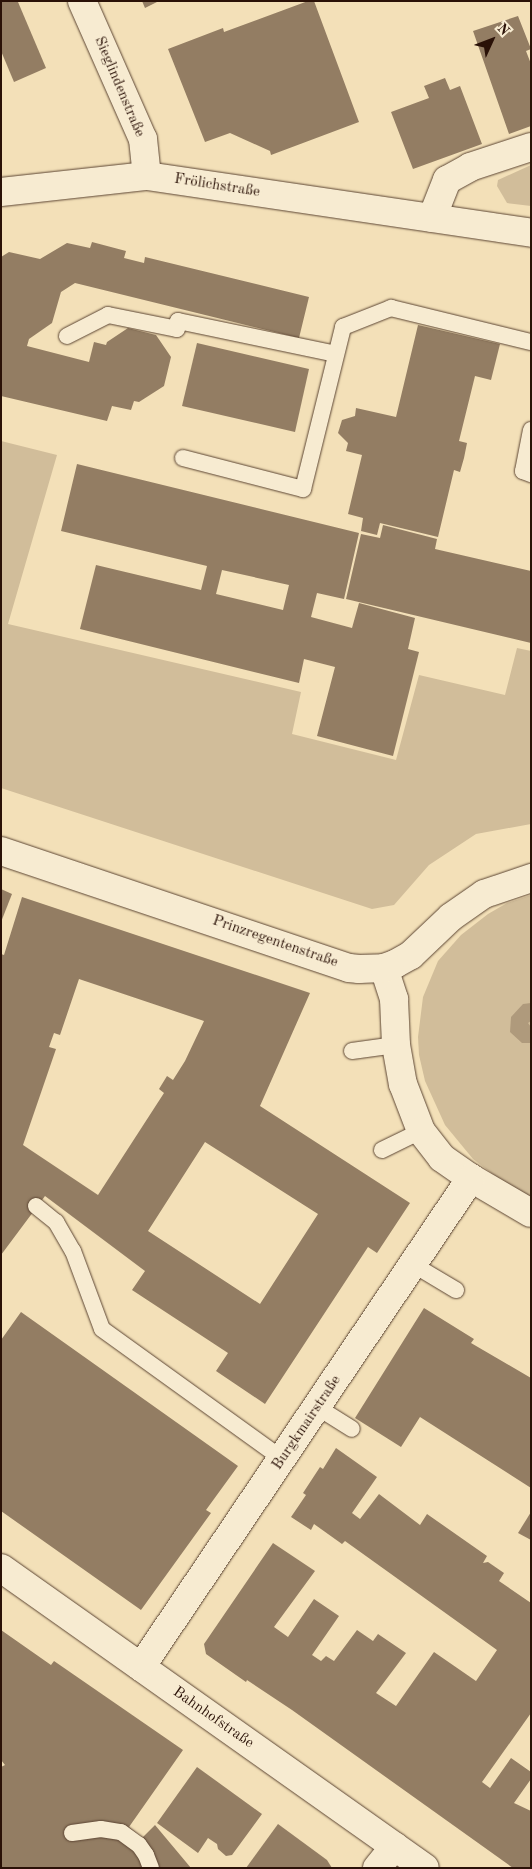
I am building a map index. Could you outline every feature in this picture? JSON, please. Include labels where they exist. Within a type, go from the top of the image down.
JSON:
[{"type":"street","name":"Sieglindenstraße","points":[[82,1],[143,139],[147,176]]},
{"type":"street","points":[[432,218],[447,180],[470,167],[531,147]]},
{"type":"street","name":"Frölichstraße","points":[[1,192],[147,176],[531,233]]},
{"type":"street","name":"Prinzregentenstraße","points":[[1,851],[349,968],[384,968],[411,955],[451,917],[484,894],[531,878]]},
{"type":"street","points":[[384,968],[394,999],[396,1045],[402,1084],[421,1131],[442,1158],[471,1178],[531,1213]]},
{"type":"street","name":"Burgkmairstraße","points":[[141,1667],[471,1178]]},
{"type":"street","name":"Bahnhofstraße","points":[[1,1568],[425,1868]]},
{"type":"street","points":[[377,1868],[395,1846]]},
{"type":"lane","points":[[183,458],[303,489],[343,326],[391,308],[531,342]]},
{"type":"lane","points":[[67,336],[108,315],[177,329],[178,321],[336,354]]},
{"type":"lane","points":[[531,430],[523,471],[531,474]]},
{"type":"lane","points":[[352,1051],[396,1045]]},
{"type":"lane","points":[[382,1150],[421,1131]]},
{"type":"lane","points":[[36,1206],[56,1222],[73,1251],[102,1329],[282,1459]]},
{"type":"lane","points":[[414,1265],[456,1290]]},
{"type":"lane","points":[[317,1407],[352,1430]]},
{"type":"lane","points":[[72,1833],[101,1829],[122,1832],[139,1845],[146,1855],[151,1868]]},
{"type":"shaded area","points":[[531,165],[531,206],[507,203],[497,186],[498,180]]},
{"type":"shaded area","points":[[1,441],[57,455],[8,624],[301,692],[292,734],[396,760],[419,675],[505,695],[517,648],[531,651],[531,824],[476,834],[429,865],[394,905],[372,909],[1,788]]},
{"type":"shaded area","points":[[531,895],[531,1197],[502,1181],[473,1159],[445,1125],[425,1081],[419,1055],[418,1037],[423,997],[438,961],[461,935],[488,914],[507,903]]},
{"type":"shaded area","points":[[531,1003],[531,1021],[528,1023],[531,1027],[531,1043],[522,1043],[510,1032],[511,1017],[523,1004]]},
{"type":"building","points":[[1,1],[18,2],[46,68],[14,82],[1,51]]},
{"type":"building","points":[[142,1],[159,1],[145,8]]},
{"type":"building","points":[[308,1],[314,1],[359,122],[271,155],[270,151],[230,133],[205,142],[168,49],[223,28],[224,32]]},
{"type":"building","points":[[518,16],[531,49],[526,51],[531,64],[531,126],[509,134],[473,31]]},
{"type":"building","points":[[445,78],[450,90],[460,86],[482,144],[413,169],[391,112],[429,98],[424,86]]},
{"type":"building","points":[[92,242],[126,251],[124,258],[144,263],[145,257],[309,297],[299,338],[75,283],[61,292],[52,323],[29,339],[27,346],[89,362],[94,342],[106,345],[107,342],[128,328],[156,335],[171,357],[164,386],[139,402],[134,401],[131,410],[112,406],[107,421],[1,396],[1,257],[9,252],[40,259],[67,243],[90,248]]},
{"type":"building","points":[[418,325],[500,344],[491,380],[475,376],[459,441],[467,443],[464,458],[460,472],[454,470],[438,537],[380,523],[377,535],[361,531],[363,518],[348,514],[362,455],[346,451],[348,443],[338,433],[342,420],[355,416],[356,408],[396,417]]},
{"type":"building","points":[[197,343],[309,369],[295,432],[182,406]]},
{"type":"building","points":[[77,464],[359,533],[344,599],[317,593],[311,617],[352,628],[359,603],[415,618],[408,649],[419,652],[393,756],[317,736],[335,667],[304,659],[299,683],[80,629],[96,565],[201,590],[207,566],[61,531]],"holes":[[[222,570],[289,585],[283,610],[216,594]]]},
{"type":"building","points":[[383,525],[437,539],[435,549],[531,571],[531,643],[346,599],[361,534],[380,538]]},
{"type":"building","points":[[1,889],[12,894],[1,922]]},
{"type":"building","points":[[22,897],[310,993],[260,1106],[410,1203],[377,1253],[368,1247],[265,1404],[216,1371],[228,1353],[132,1290],[145,1271],[45,1196],[1,1255],[1,954],[4,955]],"holes":[[[79,979],[204,1021],[185,1061],[173,1080],[167,1076],[159,1089],[164,1093],[98,1195],[23,1145],[56,1049],[49,1047],[54,1033],[60,1035]],[[205,1142],[318,1214],[260,1304],[148,1231]]]},
{"type":"building","points":[[424,1308],[474,1339],[471,1343],[531,1378],[531,1488],[420,1417],[401,1447],[355,1418]]},
{"type":"building","points":[[21,1312],[238,1466],[206,1510],[211,1513],[141,1610],[1,1511],[1,1340]]},
{"type":"building","points":[[336,1448],[377,1477],[352,1513],[360,1519],[379,1494],[420,1525],[427,1514],[487,1556],[483,1563],[488,1562],[504,1573],[499,1581],[531,1603],[531,1713],[482,1782],[490,1788],[511,1758],[531,1772],[531,1779],[514,1803],[531,1811],[531,1868],[513,1868],[292,1710],[247,1680],[246,1682],[206,1654],[204,1644],[273,1543],[315,1571],[274,1627],[288,1637],[314,1599],[339,1616],[312,1655],[321,1661],[326,1656],[334,1661],[357,1630],[373,1641],[378,1634],[406,1653],[376,1693],[396,1706],[434,1652],[476,1681],[497,1650],[345,1541],[342,1544],[314,1524],[311,1530],[291,1517],[306,1495],[303,1493],[320,1467],[323,1469]]},
{"type":"building","points":[[531,1512],[531,1540],[518,1533]]},
{"type":"building","points":[[1,1630],[51,1665],[54,1661],[183,1750],[129,1827],[142,1838],[155,1825],[191,1868],[1,1868],[1,1767],[5,1765],[1,1760]]},
{"type":"building","points":[[197,1767],[262,1814],[232,1855],[226,1856],[218,1849],[217,1844],[208,1838],[198,1853],[157,1823]]},
{"type":"building","points":[[278,1824],[327,1860],[332,1868],[246,1868]]}]
